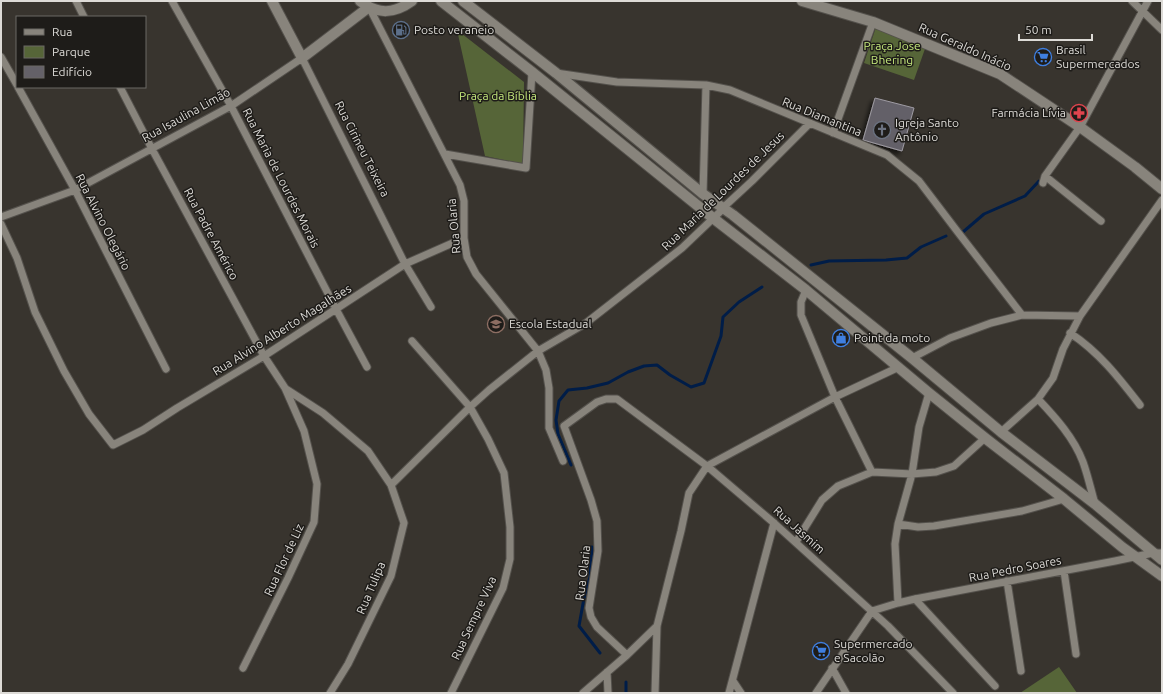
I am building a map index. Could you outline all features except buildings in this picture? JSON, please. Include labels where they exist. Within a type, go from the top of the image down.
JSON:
[{"type":"main road","name":"Rua Cirineu Teixeira","points":[[272,1],[302,58]]},
{"type":"main road","points":[[365,4],[380,11],[391,11],[402,8],[412,1]]},
{"type":"main road","points":[[441,1],[532,72],[713,218],[806,290],[985,438],[1064,498],[1122,547],[1162,576]]},
{"type":"main road","points":[[463,1],[556,73],[704,194],[724,208],[912,358],[1002,432],[1157,553],[1162,560]]},
{"type":"main road","name":"Rua Geraldo Inácio","points":[[802,1],[873,22],[1000,74],[1080,127],[1135,167],[1162,189]]},
{"type":"main road","name":"Rua Isaulina Limão","points":[[302,58],[365,4]]},
{"type":"street","points":[[76,1],[84,16]]},
{"type":"street","name":"Rua Maria de Lourdes Morais","points":[[172,1],[231,106],[367,367]]},
{"type":"street","points":[[1132,1],[1162,30]]},
{"type":"street","points":[[1043,183],[1045,176],[1080,127],[1148,1]]},
{"type":"street","name":"Rua Olaria","points":[[365,4],[460,185],[464,201],[464,238],[466,257],[476,274],[538,351],[546,370],[549,428],[563,461]]},
{"type":"street","points":[[833,133],[873,22]]},
{"type":"street","name":"Rua Alvino Olegário","points":[[1,56],[16,84]]},
{"type":"street","name":"Rua Isaulina Limão","points":[[1,217],[75,190],[231,106],[302,58]]},
{"type":"street","name":"Rua Cirineu Teixeira","points":[[302,58],[405,264],[431,307]]},
{"type":"street","points":[[445,154],[526,168],[532,72]]},
{"type":"street","name":"Rua Diamantina","points":[[556,73],[617,82],[706,85],[730,90],[887,155],[919,181],[1022,315]]},
{"type":"street","points":[[704,194],[706,85]]},
{"type":"street","name":"Rua Alvino Olegário","points":[[18,88],[75,190],[166,369]]},
{"type":"street","name":"Rua Padre Américo","points":[[121,88],[264,356],[285,388]]},
{"type":"street","name":"Rua Maria de Lourdes de Jesus","points":[[391,485],[470,407],[538,351],[586,323],[682,248],[809,124]]},
{"type":"street","points":[[1045,176],[1101,221]]},
{"type":"street","points":[[1002,432],[1038,399],[1053,378],[1063,349],[1080,316],[1162,200]]},
{"type":"street","name":"Rua Alvino Alberto Magalhães","points":[[1,224],[17,258],[35,312],[64,371],[90,414],[113,445],[143,430],[264,356],[405,264],[464,238]]},
{"type":"street","points":[[806,290],[801,302],[801,315],[835,397],[872,472]]},
{"type":"street","points":[[912,358],[950,338],[991,323],[1022,315],[1080,316]]},
{"type":"street","points":[[1070,333],[1099,356],[1119,378],[1140,405]]},
{"type":"street","name":"Rua Sempre Viva","points":[[412,341],[470,407],[488,439],[504,473],[510,528],[510,559],[503,588],[451,693]]},
{"type":"street","points":[[655,693],[657,626],[689,493],[707,466],[835,397],[899,367]]},
{"type":"street","name":"Rua Tulipa","points":[[285,388],[323,413],[368,451],[391,485],[404,523],[391,576],[348,664],[330,693]]},
{"type":"street","name":"Rua Flor de Liz","points":[[243,668],[314,522],[317,484],[304,430],[285,388]]},
{"type":"street","points":[[898,603],[895,544],[898,524],[912,474],[919,427],[929,393]]},
{"type":"street","name":"Rua Olaria","points":[[617,399],[606,399],[597,402],[564,426],[591,500],[597,521],[598,551],[589,608],[591,618],[597,627],[627,655]]},
{"type":"street","name":"Rua Jasmim","points":[[617,399],[707,466],[796,542],[888,626],[953,693]]},
{"type":"street","points":[[1038,399],[1054,416],[1072,441],[1083,462],[1095,504]]},
{"type":"street","points":[[796,542],[822,500],[838,486],[872,472],[912,474],[936,472],[954,466],[985,438]]},
{"type":"street","points":[[898,524],[918,527],[934,526],[1022,511],[1064,498]]},
{"type":"street","points":[[729,693],[774,523]]},
{"type":"street","name":"Rua Pedro Soares","points":[[872,611],[915,599],[1157,553]]},
{"type":"street","points":[[1064,571],[1076,654]]},
{"type":"street","points":[[1007,581],[1021,670]]},
{"type":"street","points":[[915,599],[994,686]]},
{"type":"street","points":[[816,693],[872,611]]},
{"type":"street","points":[[583,693],[627,655],[657,626]]},
{"type":"street","points":[[832,668],[846,693]]},
{"type":"street","points":[[607,672],[608,693]]},
{"type":"street","points":[[732,681],[741,693]]},
{"type":"green space","name":"Praça Jose Bhering","points":[[876,27],[926,46],[914,80],[864,63]]},
{"type":"green space","name":"Praça da Bíblia","points":[[457,30],[524,82],[523,164],[485,156]]},
{"type":"green space","points":[[1059,667],[1077,693],[1020,693]]},
{"type":"waterway","points":[[963,232],[984,214],[1025,196],[1039,181]]},
{"type":"waterway","points":[[811,265],[829,261],[907,258],[921,247],[946,236]]},
{"type":"waterway","points":[[571,465],[558,434],[556,420],[559,401],[568,390],[587,388],[608,383],[628,372],[644,366],[657,365],[670,375],[691,387],[704,383],[721,336],[723,317],[739,302],[762,287]]},
{"type":"waterway","points":[[592,547],[590,577],[584,598],[579,626],[600,653]]},
{"type":"waterway","points":[[626,682],[626,693]]},
{"type":"place","name":"Posto veraneio","points":[[401,30]]},
{"type":"place","name":"Brasil Supermercados","points":[[1043,57]]},
{"type":"place","name":"Farmácia Lívia","points":[[1079,113]]},
{"type":"place","name":"Igreja Santo Antônio","points":[[882,130]]},
{"type":"place","name":"Escola Estadual","points":[[496,324]]},
{"type":"place","name":"Point da moto","points":[[841,338]]},
{"type":"place","name":"Supermercado e Sacolão","points":[[821,651]]}]
